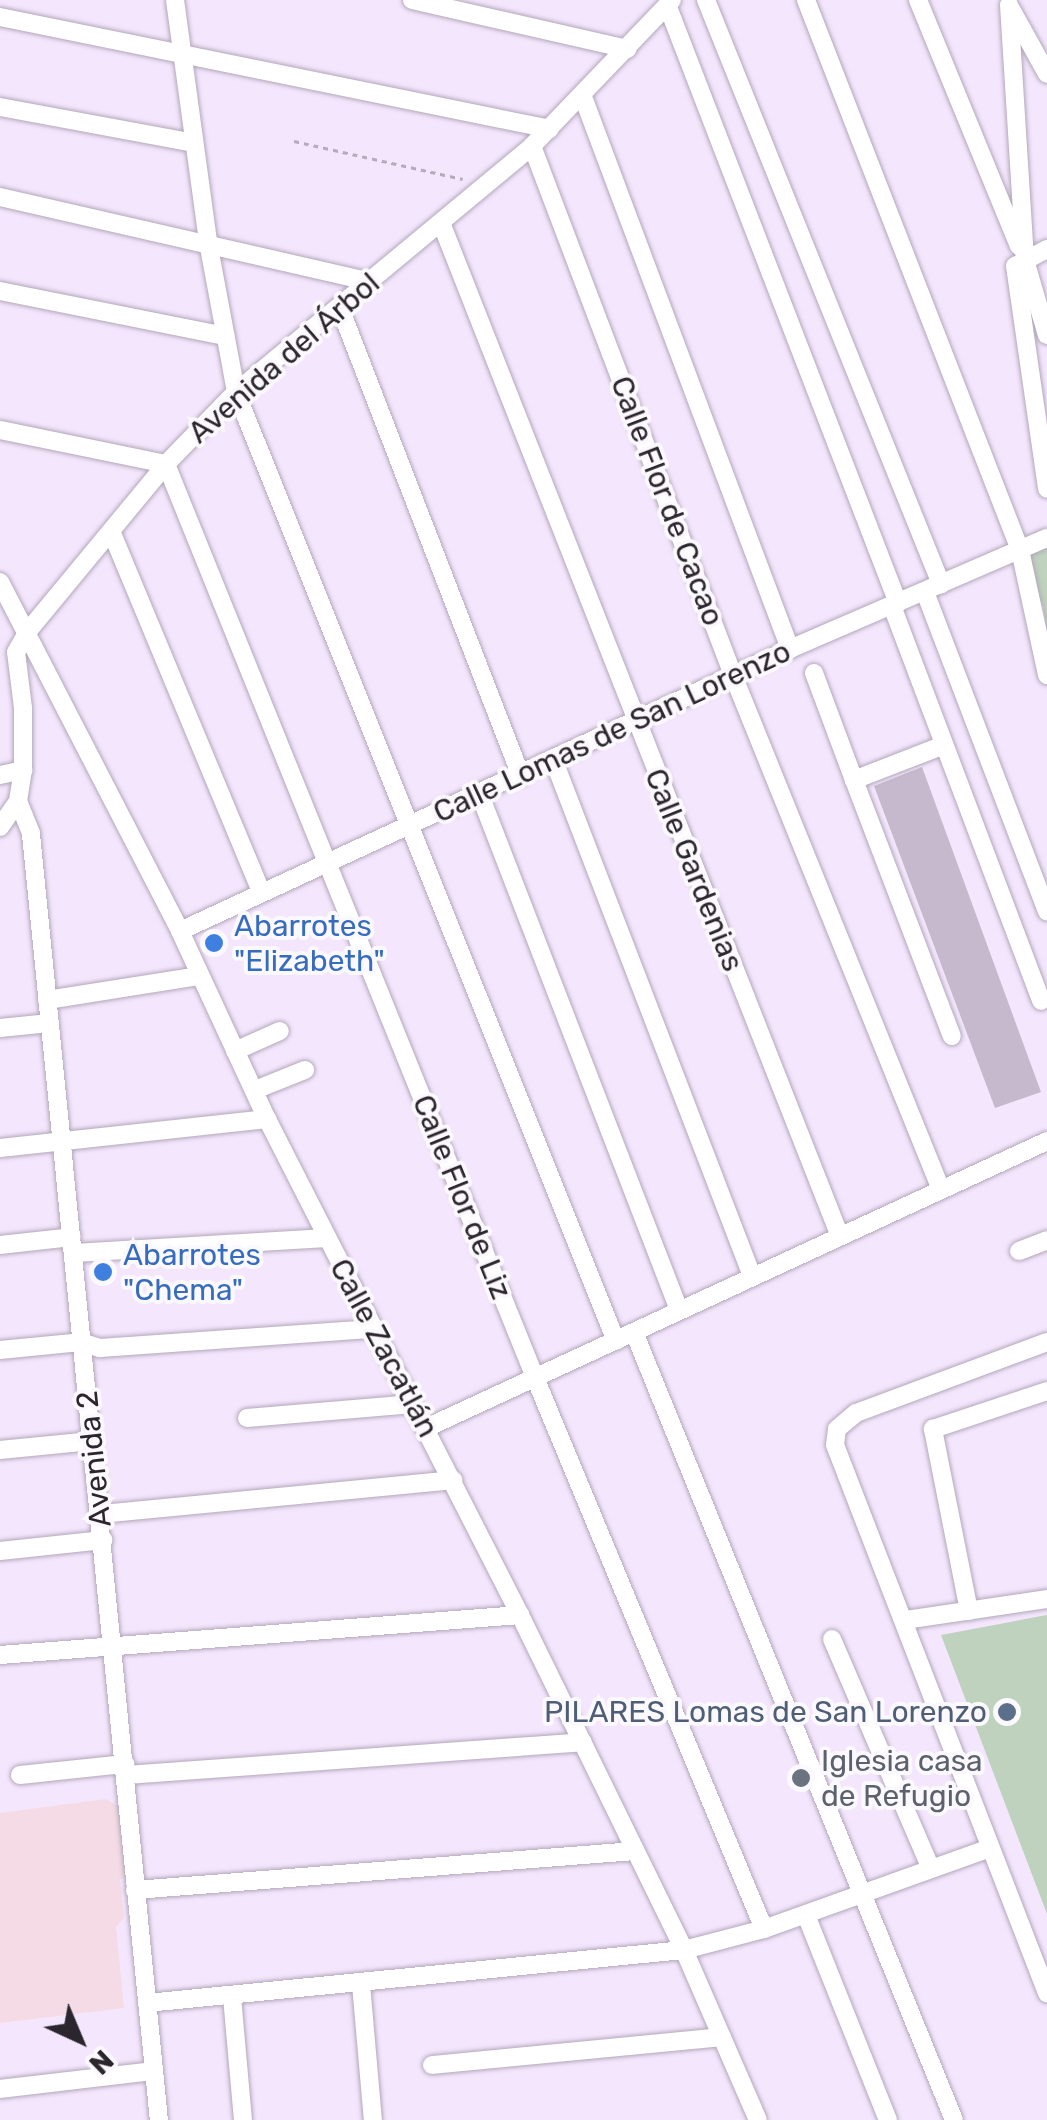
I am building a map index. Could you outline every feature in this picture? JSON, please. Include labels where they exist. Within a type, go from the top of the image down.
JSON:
[{"type":"street","points":[[175,0],[208,242],[236,392],[616,1341]]},
{"type":"street","points":[[412,0],[628,49]]},
{"type":"street","points":[[688,0],[670,3],[1042,1002]]},
{"type":"street","points":[[706,0],[933,588],[1047,912]]},
{"type":"street","points":[[806,0],[1020,550],[1047,675]]},
{"type":"street","points":[[918,0],[1025,260],[1047,335]]},
{"type":"street","points":[[1008,2],[1025,260]]},
{"type":"street","points":[[1008,2],[1047,74]]},
{"type":"street","name":"Avenida del Árbol","points":[[0,827],[18,801],[23,770],[23,708],[8,672],[28,631],[166,464],[236,392],[442,226],[532,146],[670,3]]},
{"type":"street","points":[[0,17],[550,128]]},
{"type":"street","points":[[582,97],[790,649]]},
{"type":"street","points":[[0,108],[194,143]]},
{"type":"street","name":"Calle Flor de Cacao","points":[[532,146],[733,675],[940,1187]]},
{"type":"street","points":[[999,198],[1005,190],[1021,195]]},
{"type":"street","points":[[0,197],[371,282]]},
{"type":"street","name":"Calle Gardenias","points":[[442,226],[839,1234]]},
{"type":"street","points":[[1047,248],[1015,266],[1047,489]]},
{"type":"street","points":[[0,291],[226,336]]},
{"type":"street","points":[[340,308],[521,776]]},
{"type":"street","points":[[0,430],[166,464]]},
{"type":"street","name":"Calle Flor de Liz","points":[[166,464],[536,1380],[764,1929]]},
{"type":"street","points":[[111,531],[261,892]]},
{"type":"street","name":"Calle Lomas de San Lorenzo","points":[[180,931],[554,762],[790,649],[1047,538]]},
{"type":"street","name":"Calle Zacatlán","points":[[0,582],[180,931],[267,1120],[583,1742],[684,1950],[758,2120]]},
{"type":"street","points":[[814,674],[952,1036]]},
{"type":"street","points":[[854,780],[944,745]]},
{"type":"street","points":[[554,762],[752,1276]]},
{"type":"street","points":[[0,775],[23,770]]},
{"type":"street","points":[[480,795],[679,1310]]},
{"type":"street","name":"Avenida 2","points":[[18,801],[31,834],[159,2120]]},
{"type":"street","points":[[48,1000],[198,976]]},
{"type":"street","points":[[0,1028],[50,1023]]},
{"type":"street","points":[[235,1051],[280,1031]]},
{"type":"street","points":[[255,1090],[305,1070]]},
{"type":"street","points":[[0,1148],[267,1120]]},
{"type":"street","points":[[426,1428],[1047,1140]]},
{"type":"street","points":[[0,1245],[327,1238]]},
{"type":"street","points":[[1019,1251],[1047,1240]]},
{"type":"street","points":[[0,1350],[82,1342],[100,1348],[373,1330]]},
{"type":"street","points":[[634,1332],[954,2120]]},
{"type":"street","points":[[1047,1342],[856,1413],[837,1429],[836,1445],[1047,1993]]},
{"type":"street","points":[[969,1611],[933,1429],[1047,1391]]},
{"type":"street","points":[[247,1418],[413,1404]]},
{"type":"street","points":[[0,1450],[92,1441]]},
{"type":"street","points":[[101,1514],[453,1480]]},
{"type":"street","points":[[0,1550],[102,1540]]},
{"type":"street","points":[[904,1620],[1047,1599]]},
{"type":"street","points":[[0,1654],[520,1615]]},
{"type":"street","points":[[832,1639],[931,1870]]},
{"type":"street","points":[[20,1775],[583,1742]]},
{"type":"street","points":[[147,2003],[684,1950],[806,1915],[990,1848]]},
{"type":"street","points":[[135,1890],[635,1851]]},
{"type":"street","points":[[806,1915],[888,2120]]},
{"type":"street","points":[[361,1984],[372,2120]]},
{"type":"street","points":[[232,1997],[243,2120]]},
{"type":"street","points":[[432,2065],[722,2037]]},
{"type":"street","points":[[0,2089],[154,2072]]},
{"type":"path","points":[[294,141],[488,184]]},
{"type":"shaded area","points":[[106,1799],[122,1809],[128,1874],[120,1880],[124,1918],[116,1927],[124,2008],[0,2023],[0,1813]]},
{"type":"green space","points":[[1047,541],[1047,630],[1043,606],[1020,553]]},
{"type":"green space","points":[[1047,1615],[1047,1914],[941,1635]]},
{"type":"building","points":[[922,767],[1041,1092],[995,1108],[874,786]]},
{"type":"place","name":"Abarrotes \"Elizabeth\"","points":[[214,943]]},
{"type":"place","name":"Abarrotes \"Chema\"","points":[[103,1272]]},
{"type":"place","name":"PILARES Lomas de San Lorenzo","points":[[1007,1712]]},
{"type":"place","name":"Iglesia casa de Refugio","points":[[801,1778]]}]
